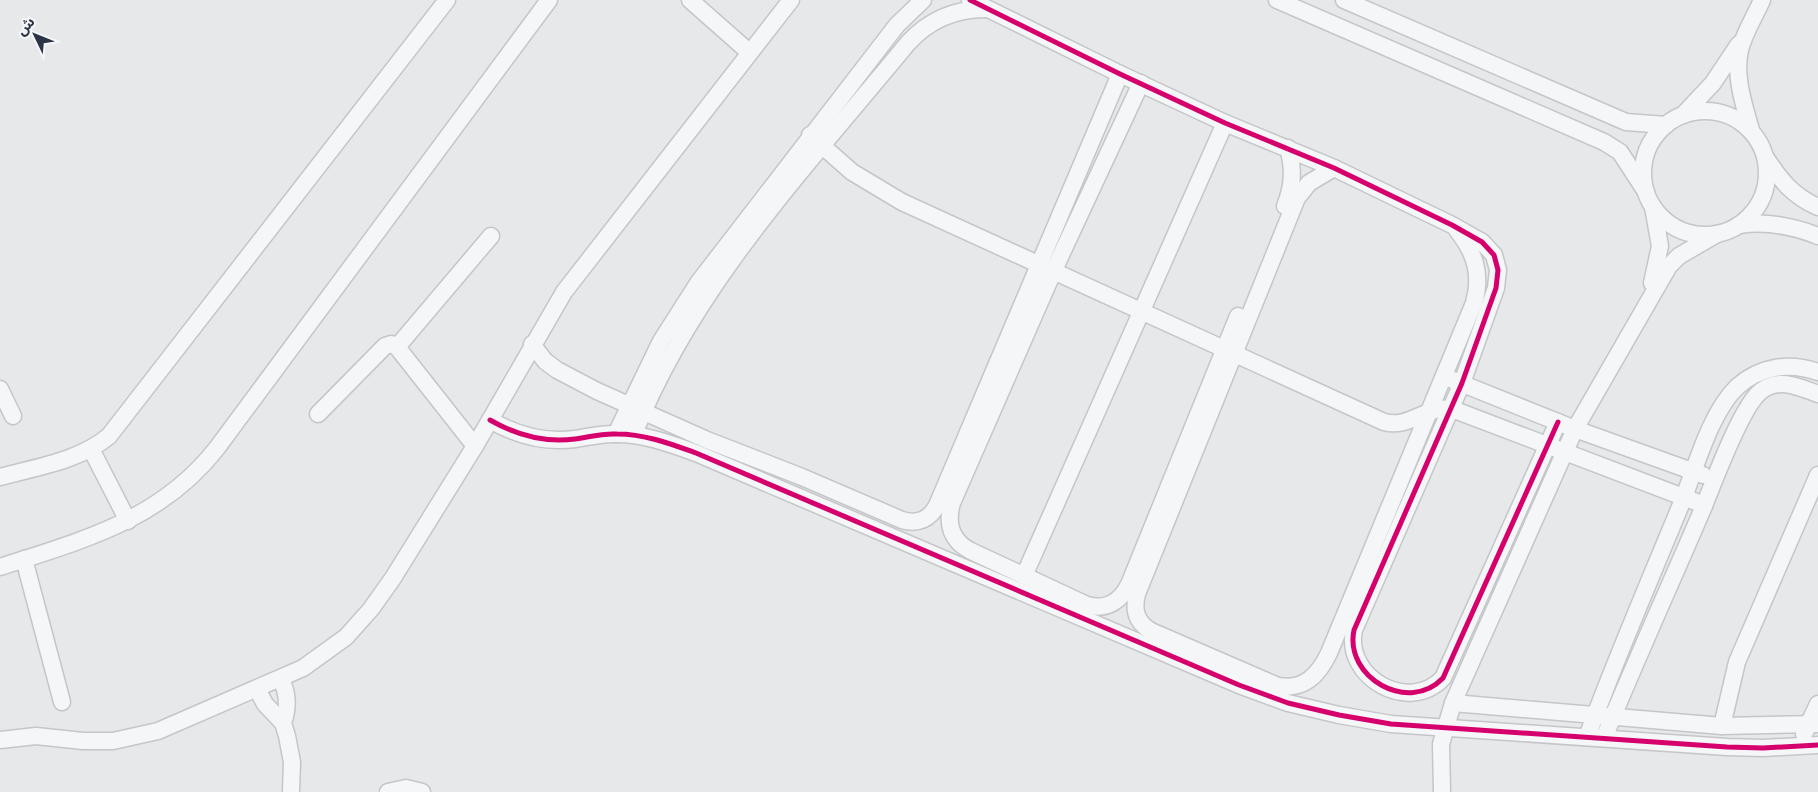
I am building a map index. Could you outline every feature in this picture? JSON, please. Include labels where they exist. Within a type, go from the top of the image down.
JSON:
[{"type":"street","points":[[0,477],[75,456],[91,449],[116,428],[447,0]]},
{"type":"street","points":[[0,567],[128,521],[177,490],[205,464],[549,0]]},
{"type":"street","points":[[690,0],[749,52]]},
{"type":"street","points":[[0,740],[36,736],[91,741],[128,739],[158,731],[303,668],[332,648],[371,609],[475,446],[532,344],[564,292],[791,0]]},
{"type":"street","points":[[634,434],[636,408],[644,371],[679,312],[718,254],[810,135],[901,20],[923,0]]},
{"type":"street","points":[[970,0],[1120,74],[1225,122],[1334,168],[1452,224],[1489,248],[1498,270],[1492,302],[1452,408],[1354,630],[1352,639],[1355,658],[1366,674],[1384,686],[1403,692],[1424,691],[1443,678],[1558,422]]},
{"type":"street","points":[[1277,0],[1604,142],[1620,152],[1664,219],[1680,229],[1698,234],[1717,234]]},
{"type":"street","points":[[1344,0],[1626,122],[1666,125]]},
{"type":"street","points":[[1750,130],[1742,94],[1738,61],[1749,28],[1762,0]]},
{"type":"street","points":[[616,434],[636,408],[716,283],[752,234],[920,31],[934,21],[954,13],[988,10]]},
{"type":"street","points":[[1683,115],[1713,83],[1749,28]]},
{"type":"street","points":[[532,344],[545,361],[557,370],[636,408],[902,520],[909,522],[924,520],[930,516],[938,504],[1120,74]]},
{"type":"street","points":[[1141,83],[1054,270],[952,503],[949,519],[953,535],[964,547],[1024,576],[1095,607],[1110,604],[1123,595],[1297,198],[1309,182],[1334,168]]},
{"type":"street","points":[[1646,302],[1660,246],[1644,171],[1648,150],[1659,132],[1666,125],[1683,115],[1694,112],[1719,112],[1741,122],[1750,130],[1785,186],[1801,200],[1818,207]]},
{"type":"street","points":[[1024,576],[1225,122]]},
{"type":"street","points":[[810,135],[822,148],[852,172],[885,193],[1384,422],[1404,423],[1431,410],[1452,408],[1704,505]]},
{"type":"street","points":[[1288,148],[1292,170],[1289,193],[1137,594],[1135,609],[1140,622],[1151,631],[1278,686],[1296,687],[1305,684],[1322,667],[1445,377],[1474,303],[1479,280],[1475,259],[1471,250],[1452,224]]},
{"type":"street","points":[[1739,225],[1751,215],[1763,195],[1767,173],[1766,158]]},
{"type":"street","points":[[1442,792],[1439,762],[1444,728],[1453,703],[1575,429],[1668,266],[1686,251],[1717,234],[1739,225],[1756,222],[1786,226],[1798,228],[1818,236]]},
{"type":"street","points":[[397,347],[491,236]]},
{"type":"street","points":[[318,414],[385,346],[391,344],[397,347],[475,446]]},
{"type":"street","points":[[1587,737],[1694,471],[1728,397],[1748,378],[1772,368],[1788,366],[1818,372]]},
{"type":"street","points":[[1445,377],[1575,429],[1715,479]]},
{"type":"street","points":[[1604,738],[1747,409],[1762,390],[1784,384],[1818,394]]},
{"type":"street","points":[[0,389],[14,416]]},
{"type":"street","points":[[490,420],[513,432],[550,440],[634,434],[672,444],[721,462],[1264,694],[1305,707],[1365,720],[1444,728],[1727,747],[1799,747],[1818,745]]},
{"type":"street","points":[[91,449],[128,521]]},
{"type":"street","points":[[1722,726],[1737,662],[1818,475]]},
{"type":"street","points":[[24,559],[62,702]]},
{"type":"street","points":[[281,678],[287,696],[286,714],[283,723]]},
{"type":"street","points":[[258,689],[265,704],[283,723],[292,762],[291,792]]},
{"type":"street","points":[[1453,703],[1722,726],[1813,725]]},
{"type":"street","points":[[1799,747],[1813,725],[1818,704]]},
{"type":"street","points":[[388,792],[406,788],[422,792]]},
{"type":"cycle path","points":[[970,0],[1120,74],[1225,123],[1334,168],[1452,225],[1482,242],[1494,255],[1498,270],[1496,288],[1462,383],[1354,630],[1354,647],[1359,663],[1369,676],[1382,686],[1397,691],[1413,692],[1429,688],[1443,678],[1558,422]]},
{"type":"cycle path","points":[[490,420],[520,434],[542,439],[564,440],[606,434],[627,434],[658,440],[696,453],[1239,685],[1288,703],[1339,715],[1391,724],[1727,747],[1763,748],[1818,745]]}]
